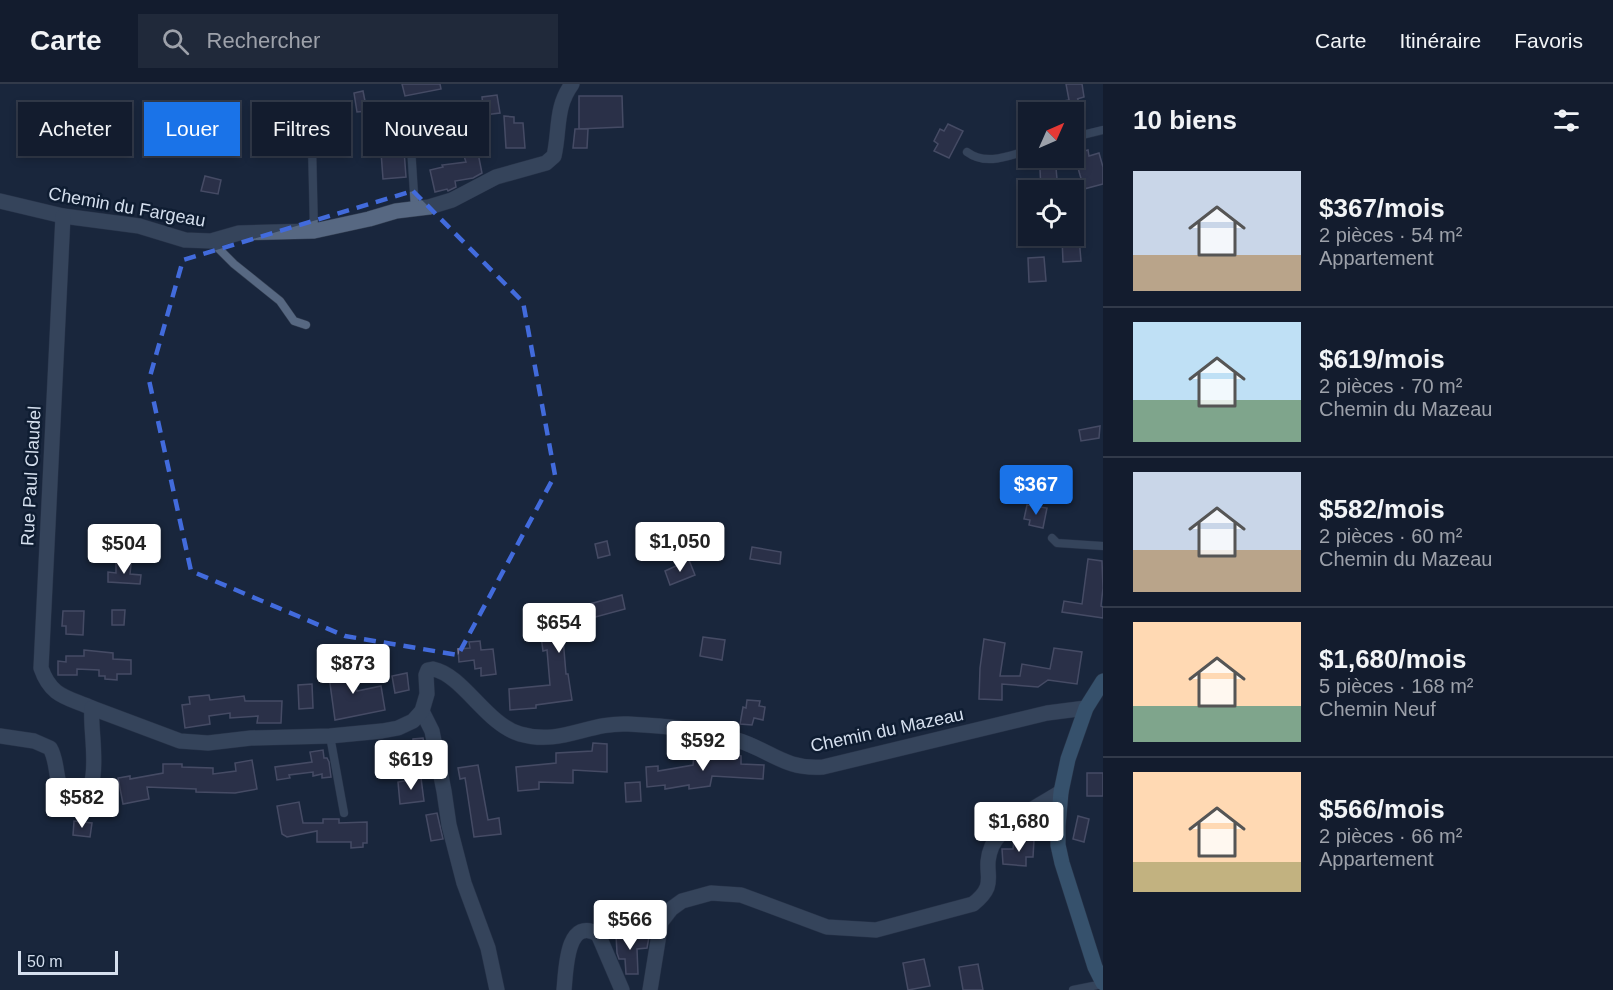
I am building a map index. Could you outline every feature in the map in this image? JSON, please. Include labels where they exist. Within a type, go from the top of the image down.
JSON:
[{"type":"main road","points":[[1103,681],[1086,708],[1068,759],[1061,792],[1058,845],[1095,967],[1103,984]]},
{"type":"street","name":"Chemin du Fargeau","points":[[0,201],[63,216],[139,226],[185,240],[211,241],[238,233],[314,231],[452,200],[496,177],[546,163],[554,156],[559,110],[572,84]]},
{"type":"street","name":"Rue Paul Claudel","points":[[63,216],[41,668],[46,682],[56,692],[92,708]]},
{"type":"street","name":"Chemin du Mazeau","points":[[422,711],[427,694],[426,675],[428,670],[433,669],[442,672],[460,686],[504,728],[533,738],[550,739],[596,727],[627,724],[713,733],[740,741],[792,765],[808,768],[823,767],[1047,713],[1086,708]]},
{"type":"street","points":[[0,736],[34,741],[50,748],[55,760],[60,789],[67,797],[77,801],[86,796],[94,774],[90,722],[92,708],[180,741],[208,743],[251,738],[330,736],[398,728],[413,721],[422,711],[432,731],[449,825],[464,883],[488,948],[497,990]]},
{"type":"street","points":[[650,990],[661,922],[671,909],[682,901],[711,894],[741,894],[827,927],[876,930],[973,904],[986,894],[989,885],[987,864],[992,846],[1002,832],[1061,792]]},
{"type":"street","points":[[564,990],[572,939],[580,931],[590,930],[598,934],[622,990]]},
{"type":"lane","points":[[1084,135],[1103,130]]},
{"type":"lane","points":[[967,152],[981,159],[993,159],[1018,153]]},
{"type":"lane","points":[[312,156],[314,231]]},
{"type":"lane","points":[[412,156],[415,209]]},
{"type":"lane","points":[[211,241],[234,264],[280,301],[294,321],[306,325]]},
{"type":"lane","points":[[1052,538],[1057,543],[1103,546]]},
{"type":"lane","points":[[330,736],[344,813]]},
{"type":"lane","points":[[1073,990],[1103,984]]},
{"type":"highlighted area","points":[[413,191],[523,302],[555,475],[458,655],[345,636],[191,571],[149,380],[183,260]]},
{"type":"building","points":[[402,84],[440,84],[441,89],[405,96]]},
{"type":"building","points":[[1066,84],[1082,84],[1084,97],[1077,99],[1078,102],[1063,102],[1069,100]]},
{"type":"building","points":[[363,91],[365,102],[363,102],[363,111],[357,112],[354,93]]},
{"type":"building","points":[[497,95],[500,113],[489,114],[489,102],[483,102],[482,97]]},
{"type":"building","points":[[579,96],[622,96],[623,127],[579,129]]},
{"type":"building","points":[[504,116],[514,117],[514,123],[523,123],[525,148],[506,148]]},
{"type":"building","points":[[948,124],[963,131],[949,158],[934,151],[938,144],[934,141],[940,129],[944,131]]},
{"type":"building","points":[[575,129],[588,129],[587,148],[573,148]]},
{"type":"building","points":[[1088,150],[1089,156],[1099,153],[1103,167],[1103,184],[1084,189],[1084,180],[1081,180],[1078,168],[1084,168],[1084,151]]},
{"type":"building","points":[[381,156],[404,156],[406,177],[383,179]]},
{"type":"building","points":[[464,156],[479,156],[482,173],[473,178],[455,181],[456,187],[448,191],[447,189],[435,192],[430,170],[443,167],[442,165],[466,162]]},
{"type":"building","points":[[1056,168],[1057,180],[1041,180],[1040,169]]},
{"type":"building","points":[[205,176],[221,180],[218,194],[201,191]]},
{"type":"building","points":[[1062,246],[1080,246],[1081,261],[1063,262]]},
{"type":"building","points":[[1044,257],[1046,281],[1029,282],[1028,258]]},
{"type":"building","points":[[1100,426],[1099,438],[1081,441],[1079,430]]},
{"type":"building","points":[[1027,505],[1047,508],[1043,528],[1029,525],[1030,520],[1024,519]]},
{"type":"building","points":[[607,541],[610,555],[598,558],[595,544]]},
{"type":"building","points":[[752,547],[781,552],[780,564],[750,559]]},
{"type":"building","points":[[1088,559],[1102,561],[1103,618],[1062,612],[1064,601],[1082,604]]},
{"type":"building","points":[[689,560],[695,575],[670,585],[665,571]]},
{"type":"building","points":[[116,563],[131,564],[130,574],[141,575],[140,584],[108,582],[108,572],[116,573]]},
{"type":"building","points":[[622,595],[625,609],[562,626],[566,674],[568,674],[572,700],[536,705],[536,708],[510,710],[509,689],[550,685],[547,650],[543,651],[539,621],[546,620],[549,608],[560,604],[561,612]]},
{"type":"building","points":[[112,610],[125,610],[124,625],[112,625]]},
{"type":"building","points":[[63,611],[84,611],[83,635],[66,634],[66,626],[62,626]]},
{"type":"building","points":[[703,637],[725,640],[722,660],[700,656]]},
{"type":"building","points":[[984,639],[1005,643],[1000,676],[1020,676],[1022,664],[1050,669],[1054,648],[1082,652],[1077,684],[1048,680],[1038,687],[1002,684],[1002,700],[979,699]]},
{"type":"building","points":[[480,641],[481,650],[493,649],[496,674],[481,676],[481,668],[475,669],[474,660],[459,662],[458,649],[470,648],[469,642]]},
{"type":"building","points":[[84,650],[113,653],[113,659],[131,660],[131,674],[117,674],[117,680],[99,676],[99,670],[77,669],[77,675],[58,675],[58,661],[66,662],[66,656],[84,656]]},
{"type":"building","points":[[352,665],[357,691],[381,686],[385,710],[335,720],[328,669]]},
{"type":"building","points":[[407,673],[409,690],[395,693],[392,676]]},
{"type":"building","points":[[312,684],[313,708],[299,709],[298,685]]},
{"type":"building","points":[[209,695],[210,700],[244,696],[245,701],[282,701],[281,723],[257,723],[258,716],[230,718],[230,713],[209,716],[210,724],[185,728],[182,705],[190,704],[189,697]]},
{"type":"building","points":[[747,700],[760,701],[759,706],[765,707],[763,720],[754,718],[752,725],[740,724],[743,707],[746,708]]},
{"type":"building","points":[[423,738],[427,757],[408,760],[406,745],[413,744],[413,739]]},
{"type":"building","points":[[593,743],[607,744],[607,772],[573,770],[573,783],[539,782],[539,789],[518,791],[516,767],[556,763],[556,753],[592,751]]},
{"type":"building","points":[[323,750],[324,758],[327,758],[329,762],[331,777],[322,778],[322,774],[313,776],[313,772],[289,775],[290,778],[277,780],[275,767],[312,762],[310,752]]},
{"type":"building","points":[[720,754],[741,756],[741,764],[764,765],[763,779],[712,776],[710,786],[689,789],[689,785],[665,789],[665,785],[647,787],[646,767],[658,766],[658,771],[693,765],[694,755],[719,759]]},
{"type":"building","points":[[252,760],[257,789],[235,793],[147,787],[149,799],[123,804],[118,778],[130,776],[130,779],[163,773],[163,764],[213,768],[213,774],[236,771],[235,763]]},
{"type":"building","points":[[478,765],[488,820],[499,818],[501,834],[474,837],[465,778],[460,779],[458,768]]},
{"type":"building","points":[[1087,773],[1103,773],[1103,796],[1087,796]]},
{"type":"building","points":[[421,778],[424,801],[400,804],[398,782]]},
{"type":"building","points":[[640,782],[641,801],[626,802],[625,783]]},
{"type":"building","points":[[299,802],[303,823],[323,823],[323,819],[339,819],[339,823],[367,822],[367,843],[363,843],[363,847],[351,848],[351,842],[317,842],[317,831],[287,837],[282,834],[277,806]]},
{"type":"building","points":[[437,813],[443,839],[431,841],[426,815]]},
{"type":"building","points":[[1078,816],[1089,819],[1084,842],[1073,839]]},
{"type":"building","points":[[74,821],[92,823],[90,837],[73,835]]},
{"type":"building","points":[[1014,840],[1034,840],[1033,857],[1026,857],[1026,866],[1003,864],[1002,849],[1013,849]]},
{"type":"building","points":[[616,935],[630,935],[630,938],[649,937],[647,948],[637,949],[638,974],[626,974],[625,959],[619,959],[617,953]]},
{"type":"building","points":[[924,959],[930,986],[908,990],[903,963]]},
{"type":"building","points":[[978,964],[983,990],[963,990],[959,967]]}]
